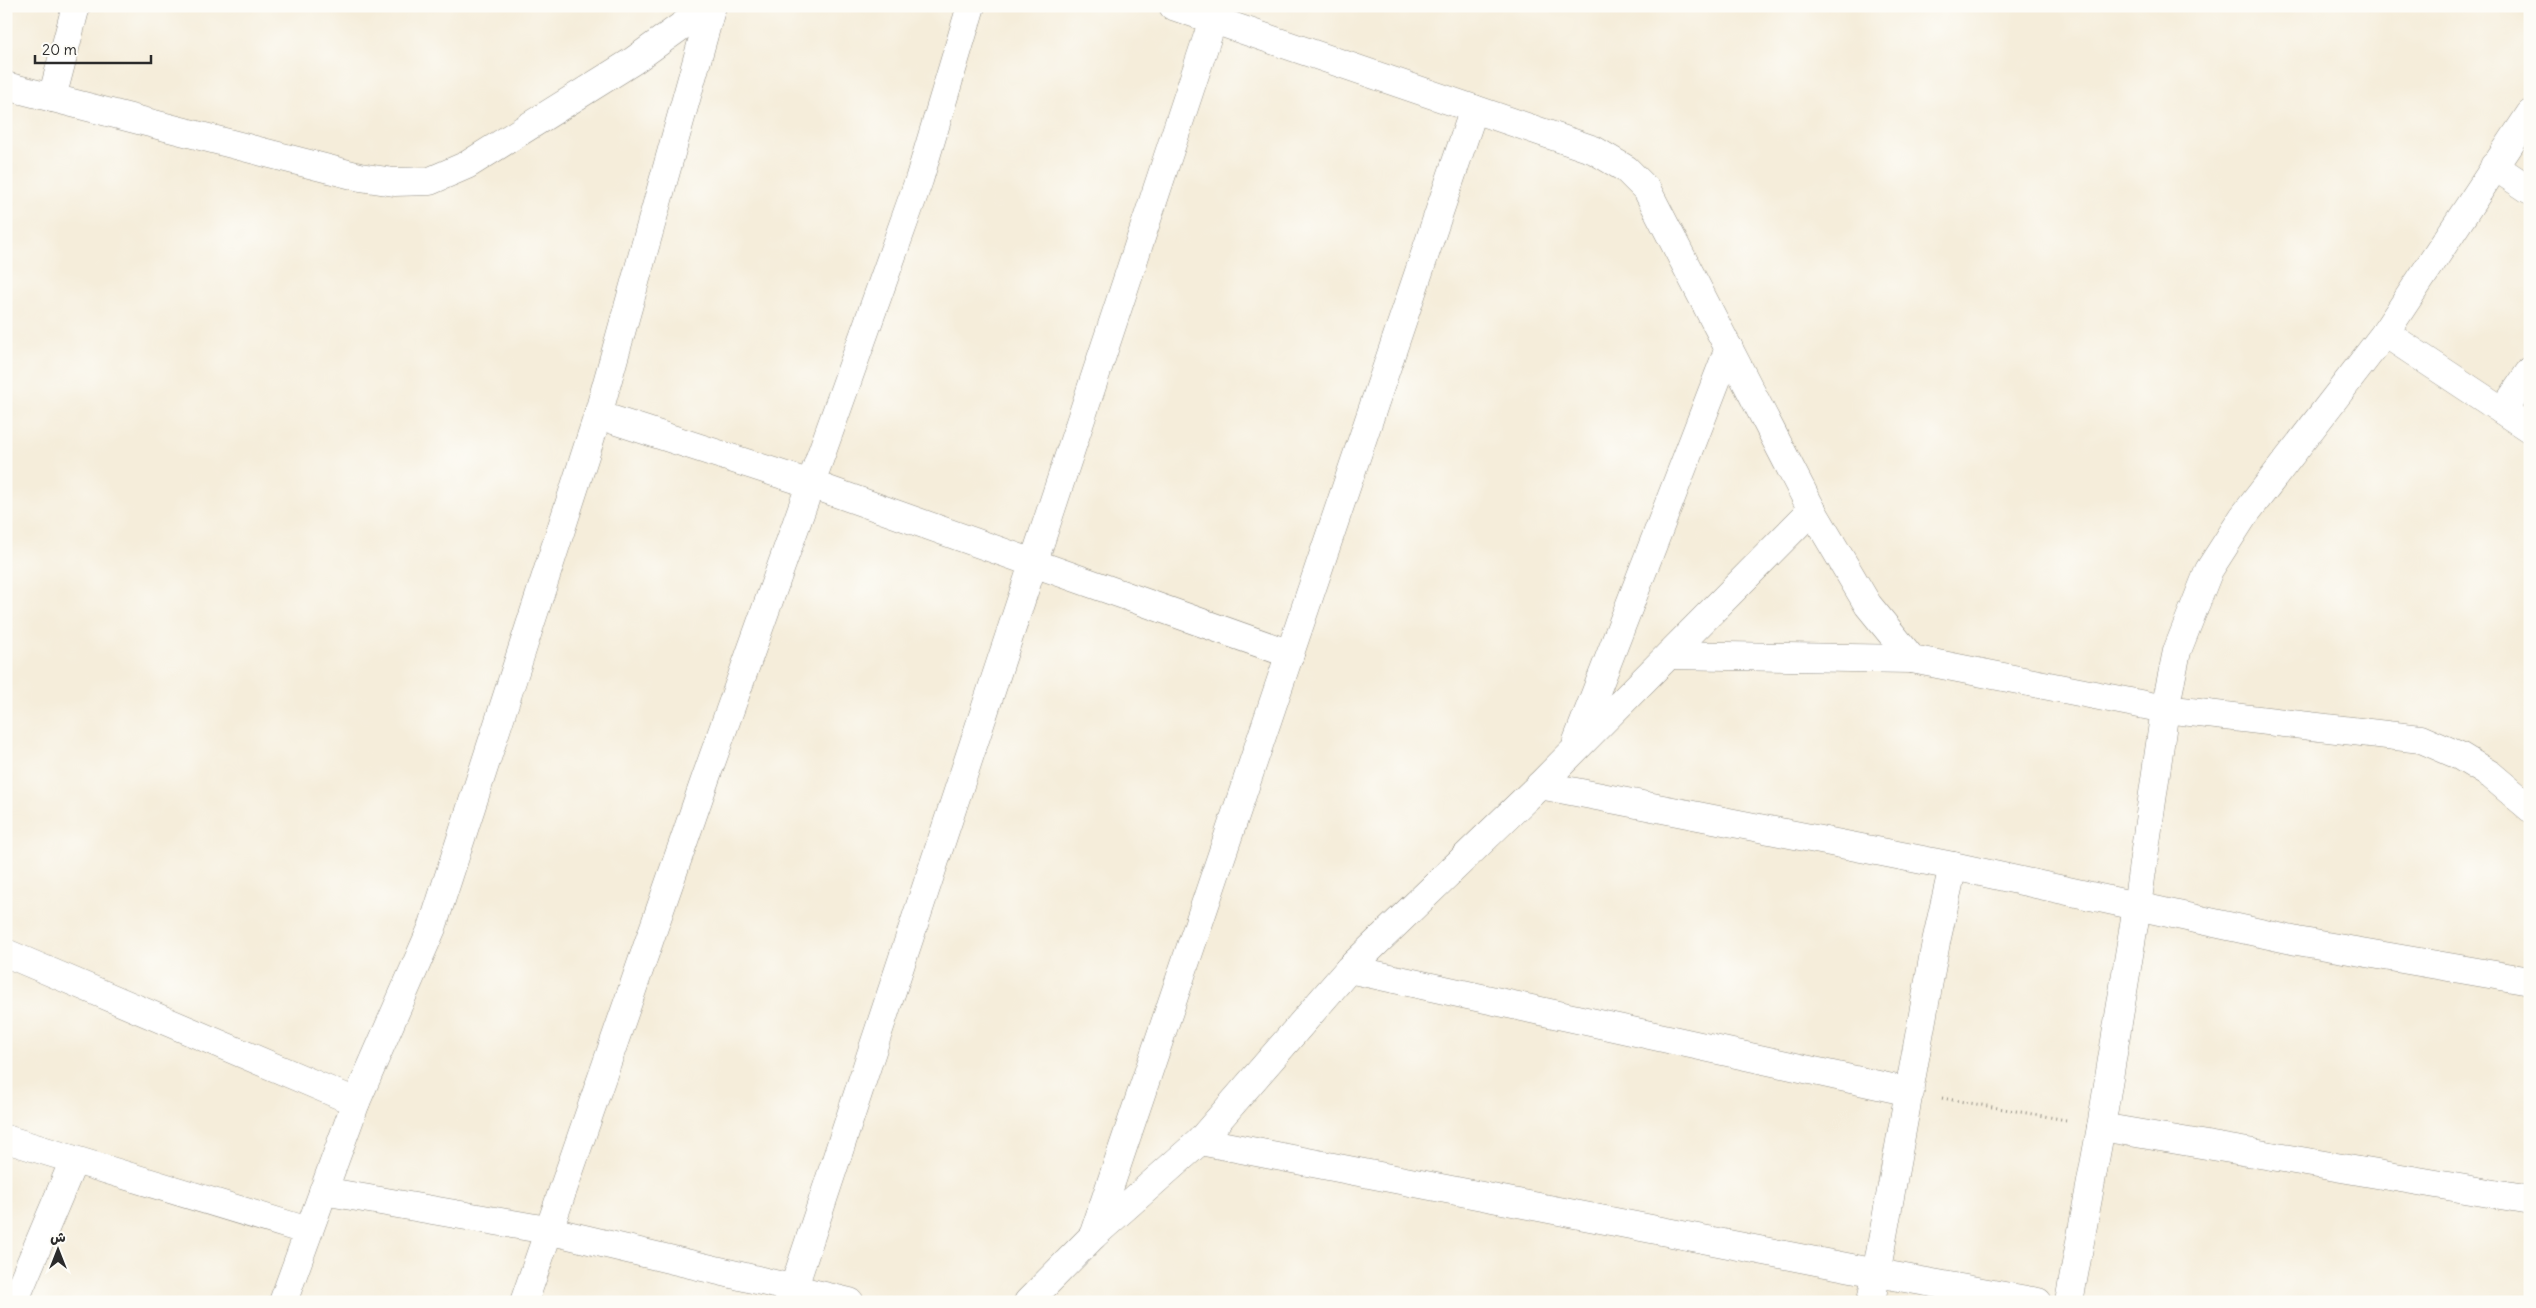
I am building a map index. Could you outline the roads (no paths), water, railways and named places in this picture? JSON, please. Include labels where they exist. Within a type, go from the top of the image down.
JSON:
[{"type":"street","points":[[52,98],[76,6]]},
{"type":"street","points":[[6,86],[360,177],[394,182],[430,181],[468,165],[633,61],[711,6]]},
{"type":"street","points":[[283,1302],[356,1102],[432,928],[598,415],[711,6]]},
{"type":"street","points":[[524,1302],[919,180],[971,6]]},
{"type":"street","points":[[1173,6],[1594,150],[1626,168],[1647,190],[1812,510],[1868,605],[1912,659]]},
{"type":"street","points":[[792,1295],[1213,20]]},
{"type":"street","points":[[1093,1236],[1474,109]]},
{"type":"street","points":[[2068,1302],[2101,1127],[2137,906],[2166,709],[2177,650],[2209,570],[2243,518],[2386,333],[2494,166],[2530,114]]},
{"type":"street","points":[[2494,166],[2530,190]]},
{"type":"street","points":[[2386,333],[2530,429]]},
{"type":"street","points":[[1573,751],[1729,348]]},
{"type":"street","points":[[2503,412],[2530,371]]},
{"type":"street","points":[[598,415],[811,484],[1033,565],[1290,654]]},
{"type":"street","points":[[1028,1302],[1093,1236],[1200,1141],[1349,969],[1540,785],[1812,510]]},
{"type":"street","points":[[1669,655],[1912,659],[2166,709],[2421,739],[2458,755],[2491,775],[2530,808]]},
{"type":"street","points":[[1540,785],[1953,866],[2296,941],[2530,981]]},
{"type":"street","points":[[1871,1302],[1936,942],[1953,866]]},
{"type":"street","points":[[6,953],[356,1102]]},
{"type":"street","points":[[1349,969],[1910,1092]]},
{"type":"street","points":[[2101,1127],[2530,1200]]},
{"type":"street","points":[[6,1139],[308,1231]]},
{"type":"street","points":[[1200,1141],[1876,1273],[2038,1302]]},
{"type":"street","points":[[14,1302],[74,1160]]},
{"type":"street","points":[[323,1191],[548,1230],[792,1295],[850,1302]]}]
